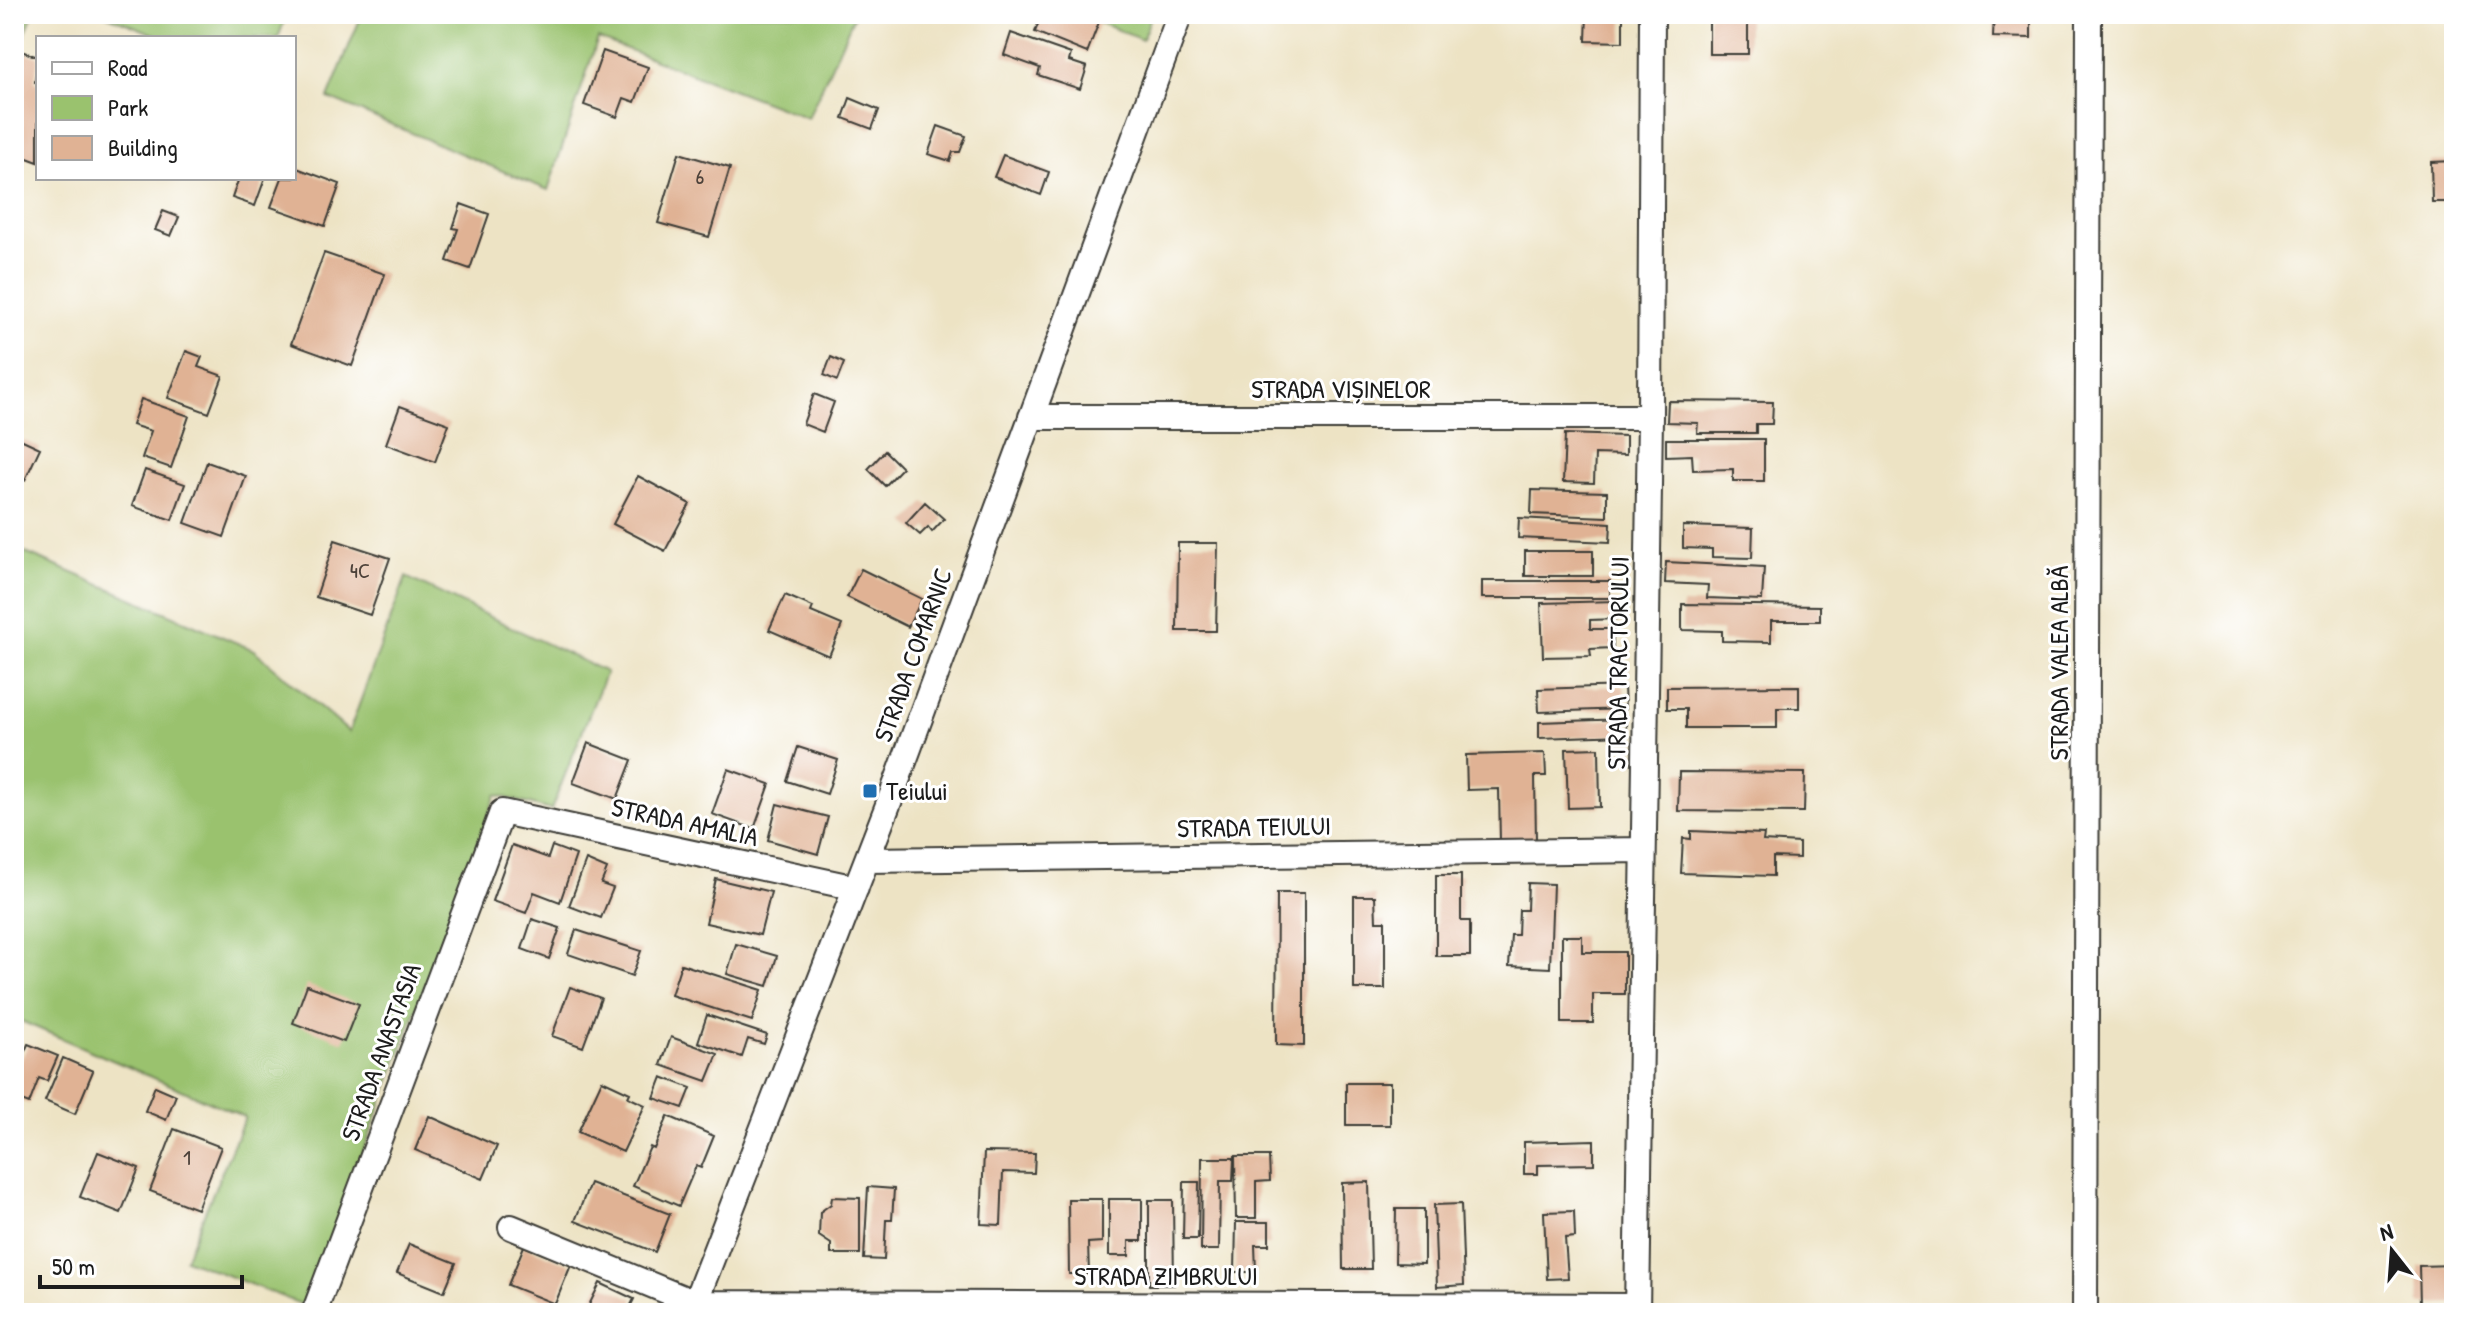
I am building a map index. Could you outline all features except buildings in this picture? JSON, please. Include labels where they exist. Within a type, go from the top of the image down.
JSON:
[{"type":"street","name":"STRADA COMARNIC","points":[[693,1308],[867,860],[1180,14]]},
{"type":"street","name":"STRADA TRACTORULUI","points":[[1638,1309],[1652,14]]},
{"type":"street","name":"STRADA VALEA ALBĂ","points":[[2085,1313],[2089,14]]},
{"type":"street","name":"STRADA VIȘINELOR","points":[[1031,417],[1650,417]]},
{"type":"street","name":"STRADA AMALIA","points":[[502,812],[856,888]]},
{"type":"street","name":"STRADA ANASTASIA","points":[[314,1313],[502,812]]},
{"type":"street","name":"STRADA TEIULUI","points":[[867,860],[1643,850]]},
{"type":"street","points":[[511,1227],[693,1308]]},
{"type":"street","name":"STRADA ZIMBRULUI","points":[[693,1308],[1638,1309]]},
{"type":"green space","points":[[14,14],[33,14],[14,62]]},
{"type":"green space","points":[[103,14],[287,14],[279,36],[159,36]]},
{"type":"green space","points":[[362,14],[855,14],[808,118],[598,38],[548,190],[328,98]]},
{"type":"green space","points":[[1079,14],[1152,14],[1142,40]]},
{"type":"green space","points":[[14,548],[254,650],[349,732],[406,577],[606,672],[551,810],[496,795],[306,1306],[185,1259],[245,1117],[14,1018]]},
{"type":"place","name":"Teiului","points":[[870,791]]}]
